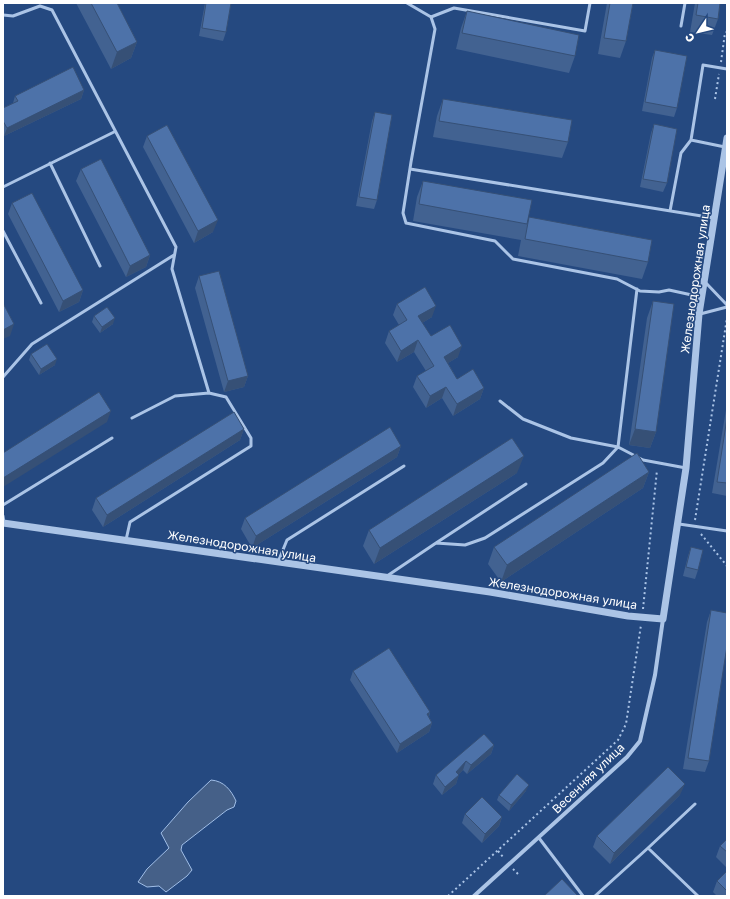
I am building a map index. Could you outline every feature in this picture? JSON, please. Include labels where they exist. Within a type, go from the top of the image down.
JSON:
[{"type":"street","name":"Железнодорожная улица","points":[[3,521],[278,563],[490,592],[628,616],[663,619],[686,468],[699,314],[727,138]]},
{"type":"street","name":"Весенняя улица","points":[[474,896],[626,757],[640,741],[655,675],[663,619]]},
{"type":"lane","points":[[407,3],[431,17],[435,30],[403,213],[406,223],[496,241],[513,259],[617,279],[637,290],[659,292],[669,290],[702,297]]},
{"type":"lane","points":[[431,17],[454,8],[585,31],[590,3]]},
{"type":"lane","points":[[681,26],[685,3]]},
{"type":"lane","points":[[3,15],[13,16],[40,6],[52,10],[114,132],[176,247],[172,269],[209,393]]},
{"type":"lane","points":[[670,211],[681,153],[691,140],[703,65],[727,69]]},
{"type":"lane","points":[[3,187],[114,132]]},
{"type":"lane","points":[[691,140],[726,148]]},
{"type":"lane","points":[[50,163],[100,266]]},
{"type":"lane","points":[[410,169],[715,218]]},
{"type":"lane","points":[[3,231],[41,303]]},
{"type":"lane","points":[[3,377],[32,344],[174,255]]},
{"type":"lane","points":[[699,314],[727,306],[705,282]]},
{"type":"lane","points":[[436,543],[465,545],[485,538],[603,462],[618,447],[637,290]]},
{"type":"lane","points":[[126,540],[130,522],[251,446],[251,438],[226,397],[209,393],[175,396],[132,418]]},
{"type":"lane","points":[[500,401],[523,419],[571,438],[618,447],[643,460],[686,468]]},
{"type":"lane","points":[[3,506],[112,438]]},
{"type":"lane","points":[[278,563],[287,540],[404,466]]},
{"type":"lane","points":[[383,578],[526,484]]},
{"type":"lane","points":[[677,523],[727,531]]},
{"type":"lane","points":[[595,896],[695,804]]},
{"type":"lane","points":[[539,838],[583,896]]},
{"type":"lane","points":[[648,848],[698,896]]},
{"type":"path","points":[[727,318],[694,526],[727,566]]},
{"type":"path","points":[[448,896],[618,740],[626,724],[642,616],[658,463]]},
{"type":"water","points":[[211,780],[223,784],[232,793],[236,801],[234,807],[227,810],[182,845],[181,850],[192,870],[187,876],[166,892],[159,886],[147,887],[138,882],[147,869],[169,848],[161,833],[188,802]]},
{"type":"building","points":[[91,3],[117,3],[137,42],[117,52]]},
{"type":"building","points":[[206,3],[231,3],[226,32],[202,28]]},
{"type":"building","points":[[610,3],[633,3],[626,41],[604,38]]},
{"type":"building","points":[[698,3],[720,3],[718,19],[696,15]]},
{"type":"building","points":[[467,11],[579,35],[575,56],[462,33]]},
{"type":"building","points":[[655,50],[687,56],[677,108],[645,102]]},
{"type":"building","points":[[73,67],[84,90],[7,128],[3,121],[3,108],[18,101],[15,96]]},
{"type":"building","points":[[443,99],[572,120],[568,142],[439,121]]},
{"type":"building","points":[[375,112],[392,115],[377,200],[359,197]]},
{"type":"building","points":[[654,124],[677,129],[667,183],[643,179]]},
{"type":"building","points":[[167,125],[218,220],[198,231],[147,136]]},
{"type":"building","points":[[101,159],[150,255],[130,266],[81,169]]},
{"type":"building","points":[[423,181],[532,200],[527,224],[419,204]]},
{"type":"building","points":[[32,193],[83,290],[63,301],[12,203]]},
{"type":"building","points":[[529,217],[652,240],[648,262],[525,239]]},
{"type":"building","points":[[219,271],[248,376],[228,381],[199,276]]},
{"type":"building","points":[[425,287],[436,306],[418,316],[431,336],[450,325],[462,346],[444,357],[457,379],[473,369],[484,388],[457,404],[446,387],[430,396],[417,376],[434,366],[418,340],[401,351],[389,331],[407,320],[397,304]]},
{"type":"building","points":[[653,301],[674,304],[656,432],[635,429]]},
{"type":"building","points":[[3,303],[14,324],[3,330]]},
{"type":"building","points":[[107,307],[115,318],[102,327],[94,316]]},
{"type":"building","points":[[47,344],[57,359],[41,369],[31,354]]},
{"type":"building","points":[[99,392],[111,411],[3,478],[3,453]]},
{"type":"building","points":[[234,412],[244,429],[107,515],[96,498]]},
{"type":"building","points":[[727,418],[727,483],[717,482]]},
{"type":"building","points":[[390,427],[401,446],[256,536],[245,518]]},
{"type":"building","points":[[512,438],[524,456],[380,548],[369,530]]},
{"type":"building","points":[[637,453],[649,472],[507,565],[494,547]]},
{"type":"building","points":[[691,547],[703,550],[698,570],[686,567]]},
{"type":"building","points":[[711,610],[727,613],[727,646],[709,761],[688,758]]},
{"type":"building","points":[[389,648],[430,712],[427,714],[432,723],[400,744],[353,671]]},
{"type":"building","points":[[484,734],[494,745],[471,765],[466,761],[456,772],[459,775],[445,787],[436,775]]},
{"type":"building","points":[[668,767],[685,784],[614,853],[597,836]]},
{"type":"building","points":[[517,774],[529,785],[511,805],[499,795]]},
{"type":"building","points":[[482,797],[502,817],[485,834],[465,814]]},
{"type":"building","points":[[727,839],[727,852],[720,846]]},
{"type":"building","points":[[727,871],[727,891],[717,881]]},
{"type":"building","points":[[562,879],[578,896],[544,896]]}]
